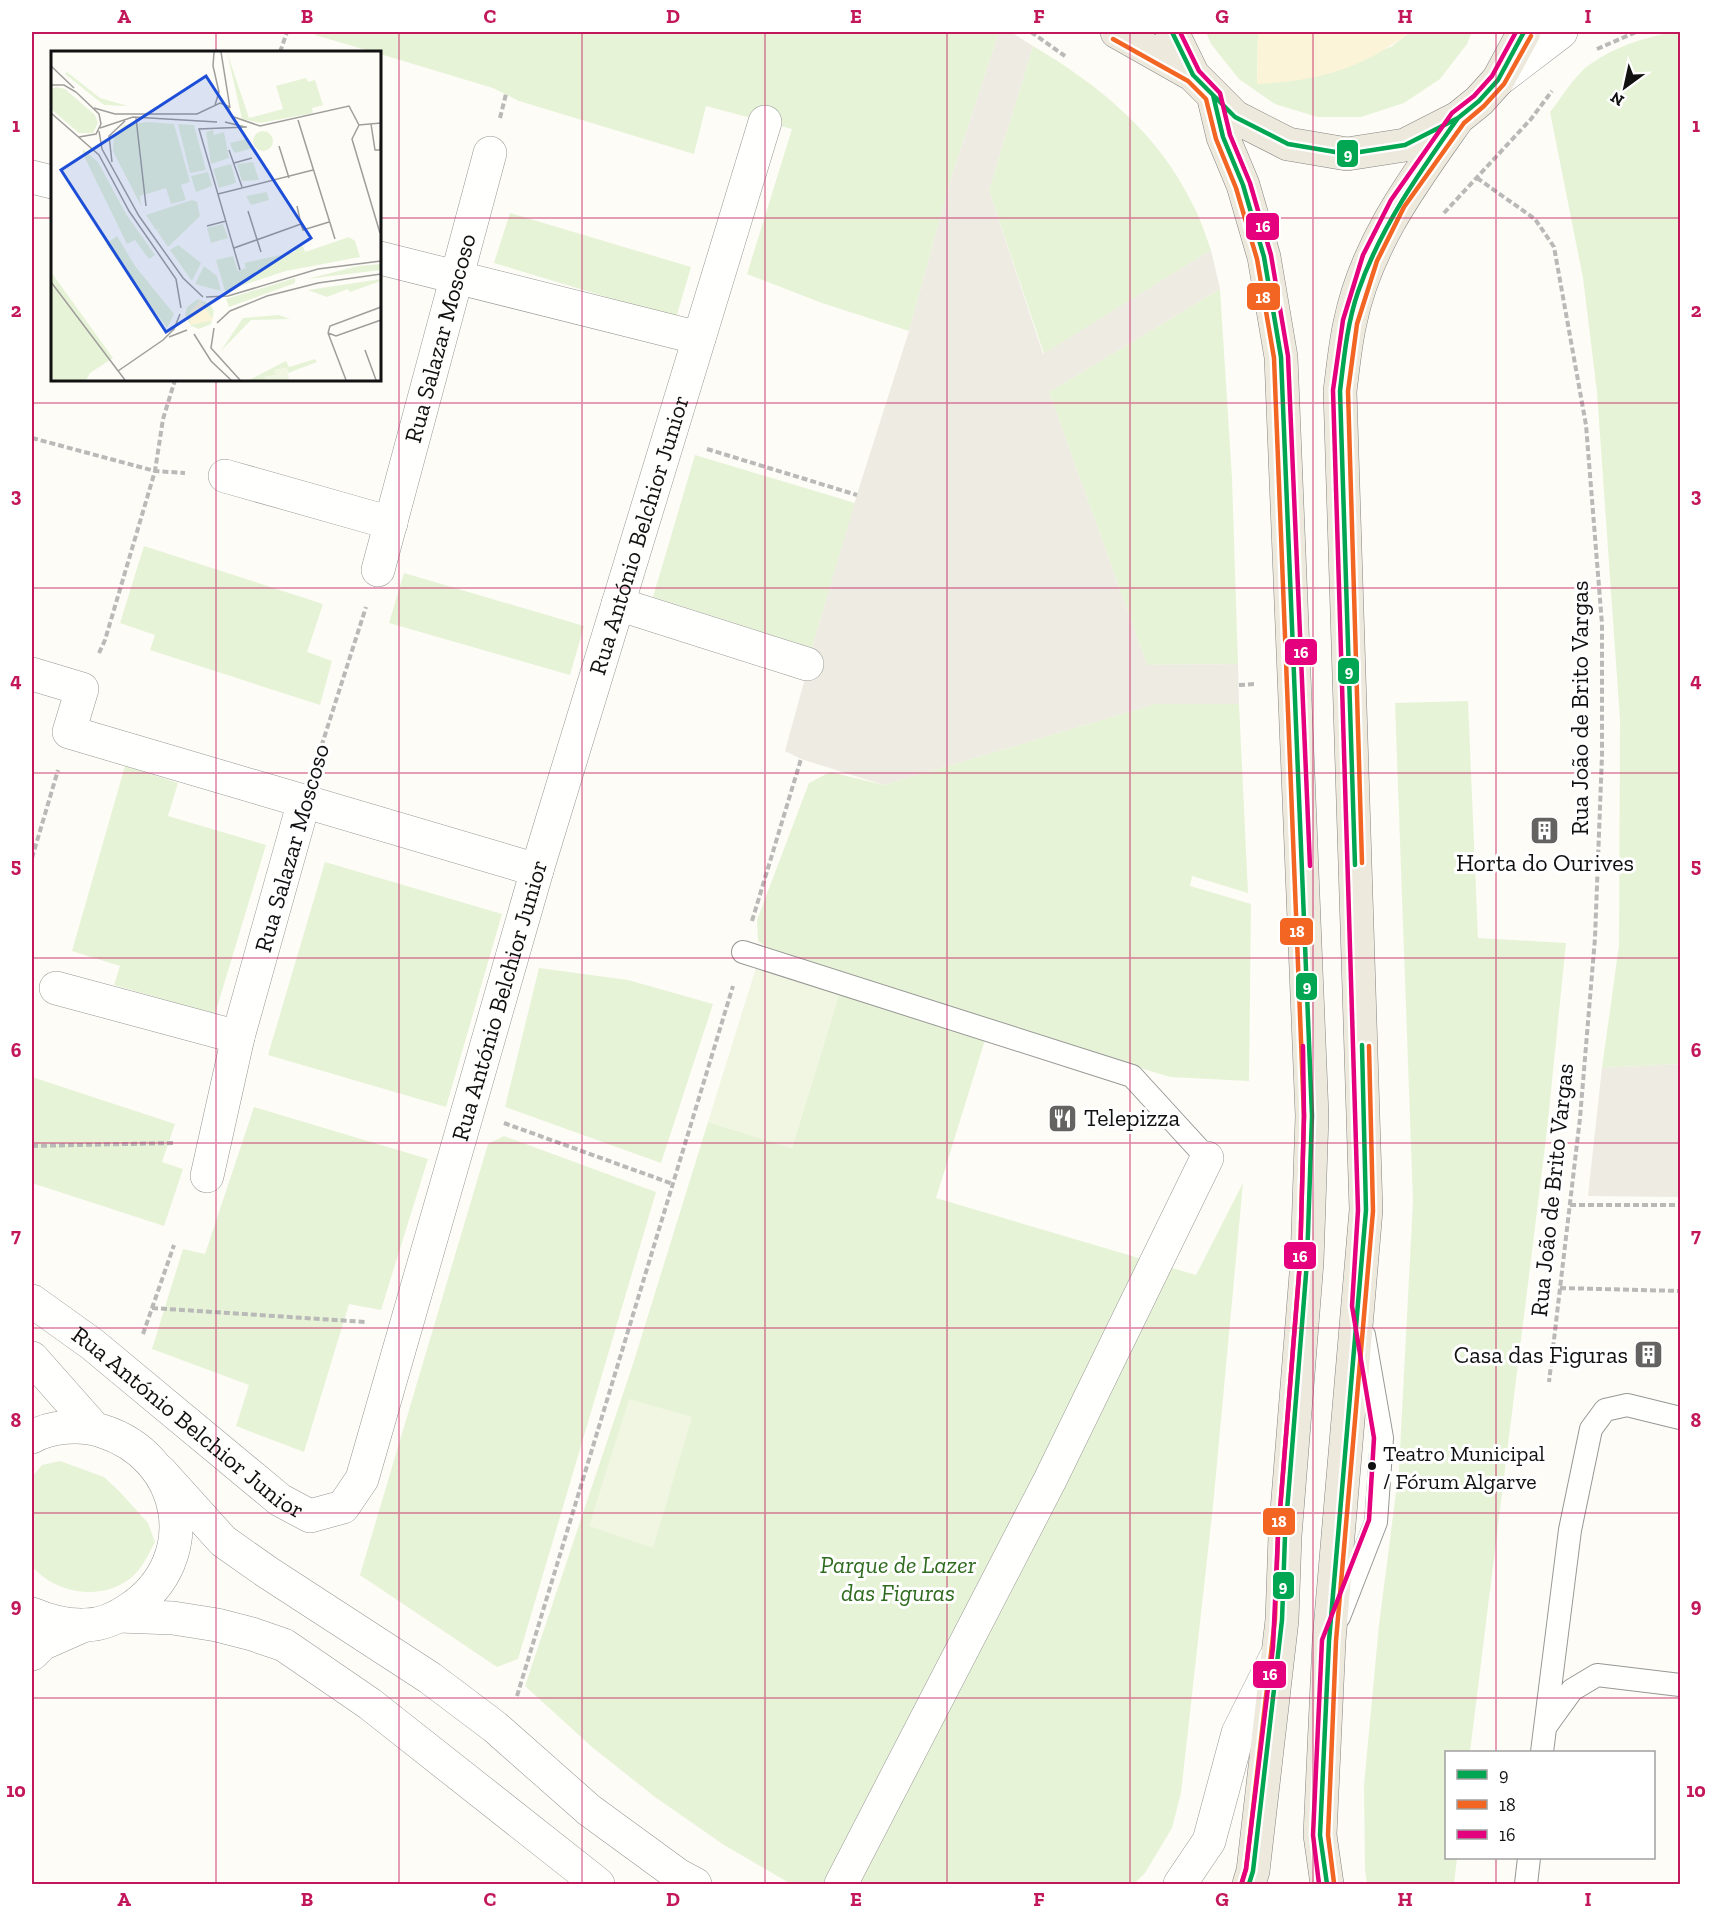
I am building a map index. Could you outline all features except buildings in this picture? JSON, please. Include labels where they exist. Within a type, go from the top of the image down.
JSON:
[{"type":"main road","points":[[1117,32],[1203,85],[1235,117],[1288,144],[1347,154],[1406,145],[1458,118],[1479,101],[1498,80],[1524,32]]},
{"type":"main road","points":[[1172,32],[1203,85],[1243,185],[1264,257],[1281,357],[1288,523],[1312,1116],[1307,1262],[1286,1524],[1280,1648],[1254,1871],[1249,1884]]},
{"type":"main road","points":[[1326,1884],[1320,1834],[1329,1641],[1366,1210],[1340,391],[1350,322],[1370,258],[1398,203],[1458,118]]},
{"type":"street","points":[[1498,80],[1561,32]]},
{"type":"street","name":"Rua António Belchior Junior","points":[[32,1301],[92,1344],[280,1500],[310,1516],[343,1507],[362,1479],[537,870],[765,122]]},
{"type":"street","name":"Rua Salazar Moscoso","points":[[378,570],[455,276],[490,153]]},
{"type":"street","points":[[32,177],[51,182]]},
{"type":"street","points":[[381,258],[699,338]]},
{"type":"street","points":[[225,476],[391,523]]},
{"type":"street","points":[[618,604],[807,664]]},
{"type":"street","points":[[32,674],[82,689],[69,732],[537,870]]},
{"type":"street","name":"Rua Salazar Moscoso","points":[[207,1176],[238,1037],[304,801]]},
{"type":"street","points":[[56,988],[238,1037]]},
{"type":"street","points":[[841,1884],[1050,1480],[1207,1158]]},
{"type":"street","points":[[32,1358],[94,1428]]},
{"type":"street","points":[[32,1437],[64,1427],[94,1428],[119,1436],[142,1451],[223,1541],[430,1678],[495,1727],[590,1810],[678,1875],[694,1884]]},
{"type":"street","points":[[34,1640],[119,1616],[147,1597],[166,1569],[176,1536],[174,1503],[160,1471]]},
{"type":"street","points":[[119,1616],[173,1618],[217,1625],[284,1645],[370,1704],[598,1884]]},
{"type":"street","points":[[1180,1884],[1209,1841],[1238,1733],[1280,1648]]},
{"type":"lane","points":[[743,952],[1132,1076],[1207,1158]]},
{"type":"lane","points":[[1542,1751],[1570,1530],[1591,1429],[1605,1410],[1627,1405],[1680,1418]]},
{"type":"lane","points":[[1545,1727],[1572,1689],[1597,1675],[1680,1685]]},
{"type":"lane","points":[[1526,1884],[1529,1859]]},
{"type":"path","points":[[280,51],[287,32]]},
{"type":"path","points":[[1031,32],[1065,56]]},
{"type":"path","points":[[1589,56],[1596,49],[1636,32]]},
{"type":"path","name":"Rua João de Brito Vargas","points":[[1549,1382],[1580,1118],[1595,938],[1602,755],[1602,624],[1586,425],[1554,247],[1535,219],[1477,178],[1531,119],[1559,82]]},
{"type":"path","points":[[82,689],[105,640],[155,471],[163,418],[175,381]]},
{"type":"path","points":[[669,437],[857,495]]},
{"type":"path","points":[[32,438],[155,471],[225,476]]},
{"type":"path","name":"Rua Salazar Moscoso","points":[[304,801],[378,570]]},
{"type":"path","points":[[32,858],[69,732]]},
{"type":"path","points":[[507,1694],[516,1701],[801,759]]},
{"type":"path","points":[[468,1110],[673,1184]]},
{"type":"path","points":[[32,1146],[214,1142]]},
{"type":"path","points":[[1570,1205],[1680,1205]]},
{"type":"path","points":[[128,1374],[174,1245]]},
{"type":"path","points":[[1560,1288],[1680,1290]]},
{"type":"path","points":[[152,1308],[406,1325]]},
{"type":"green space","points":[[317,32],[999,32],[952,175],[909,331],[822,303],[747,274],[792,129],[706,106],[694,154],[519,101],[493,88],[381,54],[381,51],[370,51],[315,35]]},
{"type":"green space","points":[[1206,32],[1258,32],[1257,83],[1391,47],[1410,32],[1472,32],[1467,44],[1440,79],[1404,103],[1361,117],[1317,117],[1275,104],[1239,79],[1211,44]]},
{"type":"green space","points":[[1672,32],[1680,32],[1680,1064],[1602,1068],[1619,945],[1620,720],[1597,392],[1583,278],[1550,112],[1568,87],[1589,65],[1629,44]]},
{"type":"green space","points":[[1033,46],[1103,94],[1144,133],[1178,178],[1198,214],[1211,250],[1044,354],[989,190]]},
{"type":"green space","points":[[510,213],[691,267],[676,318],[494,263]]},
{"type":"green space","points":[[1220,289],[1232,478],[1238,664],[1147,665],[1049,392]]},
{"type":"green space","points":[[695,455],[855,503],[812,648],[653,597]]},
{"type":"green space","points":[[144,546],[323,604],[307,652],[332,661],[320,705],[150,650],[155,635],[120,623]]},
{"type":"green space","points":[[404,573],[584,626],[570,675],[389,623]]},
{"type":"green space","points":[[1468,701],[1478,938],[1566,943],[1547,1130],[1470,1751],[1445,1751],[1445,1859],[1457,1859],[1454,1884],[1367,1884],[1365,1870],[1364,1785],[1379,1625],[1399,1469],[1413,1201],[1395,703]]},
{"type":"green space","points":[[1155,704],[1239,704],[1248,893],[1192,876],[1190,886],[1251,904],[1249,1081],[1170,1077],[783,959],[758,941],[757,920],[809,783],[830,772],[884,785]]},
{"type":"green space","points":[[125,766],[178,783],[168,816],[266,845],[215,1014],[114,985],[120,966],[72,951]]},
{"type":"green space","points":[[325,862],[502,914],[446,1107],[268,1055]]},
{"type":"green space","points":[[539,968],[628,980],[713,1004],[661,1163],[505,1107]]},
{"type":"green space","points":[[756,968],[839,994],[792,1148],[708,1122]]},
{"type":"green space","name":"Parque de Lazer das Figuras","points":[[839,994],[985,1040],[936,1198],[1196,1275],[1243,1183],[1213,1506],[1181,1793],[1172,1828],[1145,1873],[1134,1884],[791,1884],[724,1845],[655,1797],[592,1747],[525,1686],[633,1364],[708,1122],[792,1148]]},
{"type":"green space","points":[[32,1077],[175,1124],[162,1162],[183,1169],[164,1226],[32,1183]]},
{"type":"green space","points":[[254,1107],[428,1159],[381,1310],[349,1304],[304,1452],[236,1426],[249,1385],[152,1349],[183,1249],[205,1254]]},
{"type":"green space","points":[[504,1136],[656,1192],[518,1659],[497,1667],[360,1575],[488,1144]]},
{"type":"green space","points":[[629,1399],[692,1417],[653,1548],[589,1526]]},
{"type":"green space","points":[[60,1461],[104,1477],[148,1523],[155,1542],[139,1569],[120,1585],[94,1592],[66,1588],[42,1576],[32,1566],[32,1477],[42,1465]]},
{"type":"sand","points":[[1258,32],[1410,32],[1374,55],[1338,71],[1299,80],[1257,84]]},
{"type":"shaded area","points":[[999,32],[1011,32],[1033,46],[989,190],[1043,354],[1211,250],[1220,289],[1049,392],[1147,665],[1238,664],[1239,704],[1155,704],[884,785],[801,759],[785,751],[812,648],[859,488],[909,331],[952,175]]},
{"type":"shaded area","points":[[1680,1064],[1680,1197],[1588,1196],[1602,1068]]},
{"type":"transit line","name":"9","points":[[1172,32],[1193,75],[1235,117],[1288,144],[1347,154],[1405,145],[1458,118],[1479,101],[1498,80],[1524,32]]},
{"type":"transit line","name":"16","points":[[1180,32],[1199,71],[1220,93],[1230,135],[1250,183],[1271,255],[1288,356],[1310,866]]},
{"type":"transit line","name":"16","points":[[1319,1884],[1313,1835],[1322,1640],[1369,1520],[1374,1438],[1352,1306],[1358,1210],[1333,390],[1343,320],[1363,255],[1391,200],[1452,113],[1474,96],[1492,76],[1516,32]]},
{"type":"transit line","name":"18","points":[[1362,863],[1348,391],[1357,324],[1377,261],[1404,207],[1464,123],[1504,84],[1531,36]]},
{"type":"transit line","name":"18","points":[[1113,39],[1188,81],[1206,99],[1216,139],[1236,188],[1257,259],[1274,358],[1304,1116],[1300,1262],[1278,1535],[1275,1619],[1246,1869],[1242,1882]]},
{"type":"transit line","name":"9","points":[[1213,95],[1223,137],[1243,185],[1264,257],[1281,357],[1312,1116],[1307,1262],[1285,1536],[1282,1620],[1253,1871],[1249,1884]]},
{"type":"transit line","name":"9","points":[[1355,865],[1340,391],[1345,354],[1354,304],[1377,246],[1415,180],[1458,118]]},
{"type":"transit line","name":"9","points":[[1327,1884],[1320,1835],[1329,1641],[1366,1210],[1362,1045]]},
{"type":"transit line","name":"16","points":[[1242,1882],[1246,1869],[1273,1647],[1278,1535],[1300,1262],[1304,1116],[1303,1046]]},
{"type":"transit line","name":"18","points":[[1334,1883],[1328,1835],[1336,1641],[1373,1211],[1369,1046]]},
{"type":"place","name":"Horta do Ourives","points":[[1545,830]]},
{"type":"place","name":"Telepizza","points":[[1063,1118]]},
{"type":"place","name":"Casa das Figuras","points":[[1649,1355]]},
{"type":"place","name":"Teatro Municipal / Fórum Algarve","points":[[1372,1466]]}]
